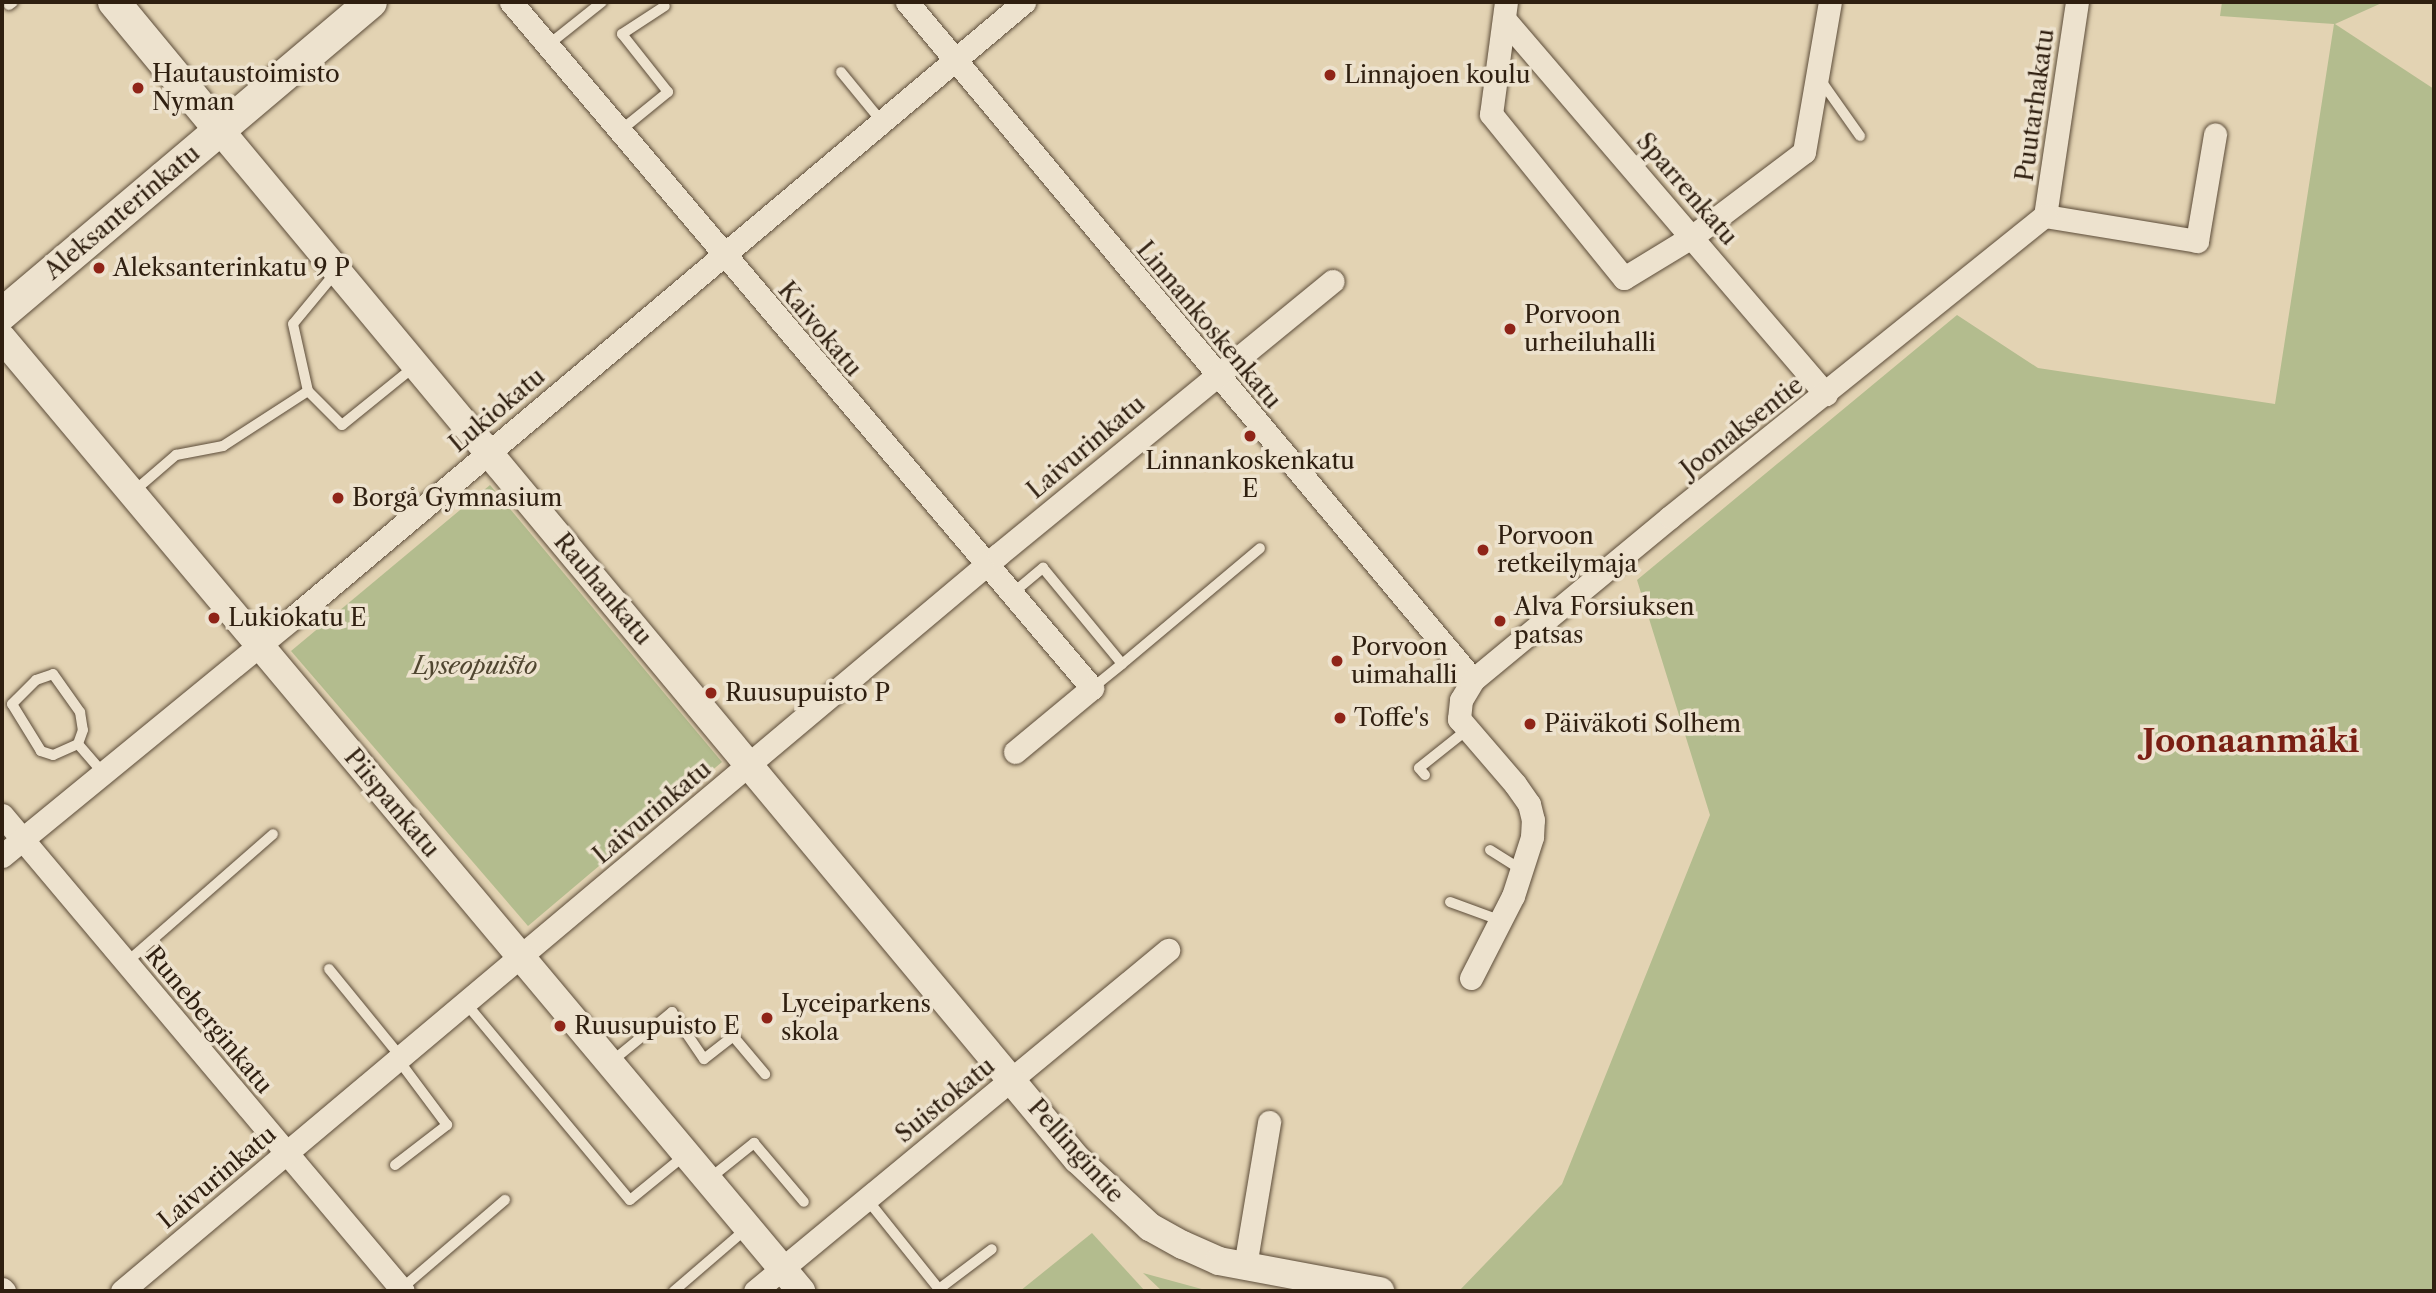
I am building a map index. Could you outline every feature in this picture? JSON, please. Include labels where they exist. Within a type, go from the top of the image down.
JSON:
[{"type":"main road","name":"Rauhankatu","points":[[114,2],[219,129]]},
{"type":"main road","name":"Aleksanterinkatu","points":[[2,314],[371,2]]},
{"type":"street","name":"Kaivokatu","points":[[511,2],[987,565],[1014,592],[1092,688]]},
{"type":"street","name":"Linnankoskenkatu","points":[[907,2],[1473,680]]},
{"type":"street","name":"Lukiokatu","points":[[2,856],[490,452],[1024,2]]},
{"type":"street","points":[[1506,11],[1491,114],[1624,278],[1693,236],[1804,152],[1830,2]]},
{"type":"street","name":"Puutarhakatu","points":[[2045,216],[2077,2]]},
{"type":"street","name":"Sparrenkatu","points":[[1506,11],[1826,394]]},
{"type":"street","name":"Rauhankatu","points":[[219,129],[1013,1079]]},
{"type":"street","points":[[2045,216],[2197,241],[2216,135]]},
{"type":"street","name":"Joonaksentie","points":[[1473,680],[2045,216]]},
{"type":"street","name":"Laivurinkatu","points":[[122,1291],[464,1001],[750,765],[1216,373],[1332,281]]},
{"type":"street","name":"Piispankatu","points":[[2,338],[801,1291]]},
{"type":"street","points":[[1471,978],[1502,921],[1532,837],[1529,804],[1459,719],[1461,700],[1473,680]]},
{"type":"street","points":[[1015,752],[1092,688]]},
{"type":"street","name":"Runeberginkatu","points":[[2,815],[402,1290]]},
{"type":"street","name":"Suistokatu","points":[[755,1291],[1168,950]]},
{"type":"street","name":"Pellingintie","points":[[1013,1079],[1077,1159],[1150,1227],[1219,1261],[1380,1291]]},
{"type":"street","points":[[1245,1266],[1269,1122]]},
{"type":"lane","points":[[548,45],[603,2]]},
{"type":"lane","points":[[620,131],[668,92],[622,34],[665,6]]},
{"type":"lane","points":[[841,72],[883,121]]},
{"type":"lane","points":[[1817,76],[1860,136]]},
{"type":"lane","points":[[338,271],[293,324],[308,391],[342,425],[417,364]]},
{"type":"lane","points":[[133,492],[176,455],[223,446],[308,391]]},
{"type":"lane","points":[[1092,688],[1260,548]]},
{"type":"lane","points":[[1014,592],[1043,568],[1122,664]]},
{"type":"lane","points":[[53,674],[80,712],[83,730],[78,744],[53,755],[41,751],[12,704],[36,680],[53,674]]},
{"type":"lane","points":[[1425,775],[1419,768],[1468,729]]},
{"type":"lane","points":[[78,744],[103,772]]},
{"type":"lane","points":[[127,962],[273,834]]},
{"type":"lane","points":[[1490,850],[1522,870]]},
{"type":"lane","points":[[1450,902],[1502,921]]},
{"type":"lane","points":[[329,969],[399,1057],[447,1125],[395,1165]]},
{"type":"lane","points":[[464,1001],[630,1200],[687,1153]]},
{"type":"lane","points":[[611,1062],[672,1012],[704,1059],[733,1036],[765,1074]]},
{"type":"lane","points":[[709,1179],[754,1143],[804,1202]]},
{"type":"lane","points":[[866,1198],[939,1289],[992,1249]]},
{"type":"lane","points":[[402,1290],[505,1200]]},
{"type":"lane","points":[[674,1291],[748,1227]]},
{"type":"green space","points":[[2222,2],[2384,2],[2335,24],[2434,89],[2434,1291],[1459,1291],[1562,1184],[1710,815],[1637,580],[1957,315],[2038,368],[2275,404],[2334,24],[2220,16]]},
{"type":"green space","name":"Lyseopuisto","points":[[490,485],[722,762],[528,926],[291,651]]},
{"type":"green space","points":[[1092,1233],[1145,1291],[1020,1291]]},
{"type":"green space","points":[[1143,1273],[1209,1291],[1162,1291]]},
{"type":"place","name":"Linnajoen koulu","points":[[1330,75]]},
{"type":"place","name":"Hautaustoimisto Nyman","points":[[138,88]]},
{"type":"place","name":"Aleksanterinkatu 9 P","points":[[99,268]]},
{"type":"place","name":"Porvoon urheiluhalli","points":[[1510,329]]},
{"type":"place","name":"Linnankoskenkatu E","points":[[1250,436]]},
{"type":"place","name":"Borgå Gymnasium","points":[[338,498]]},
{"type":"place","name":"Porvoon retkeilymaja","points":[[1483,550]]},
{"type":"place","name":"Lukiokatu E","points":[[214,618]]},
{"type":"place","name":"Alva Forsiuksen patsas","points":[[1500,621]]},
{"type":"place","name":"Porvoon uimahalli","points":[[1337,661]]},
{"type":"place","name":"Ruusupuisto P","points":[[711,693]]},
{"type":"place","name":"Toffe's","points":[[1340,718]]},
{"type":"place","name":"Päiväkoti Solhem","points":[[1530,724]]},
{"type":"place","name":"Lyceiparkens skola","points":[[767,1018]]},
{"type":"place","name":"Ruusupuisto E","points":[[560,1026]]},
{"type":"district","name":"Joonaanmäki","points":[[2251,741]]}]
